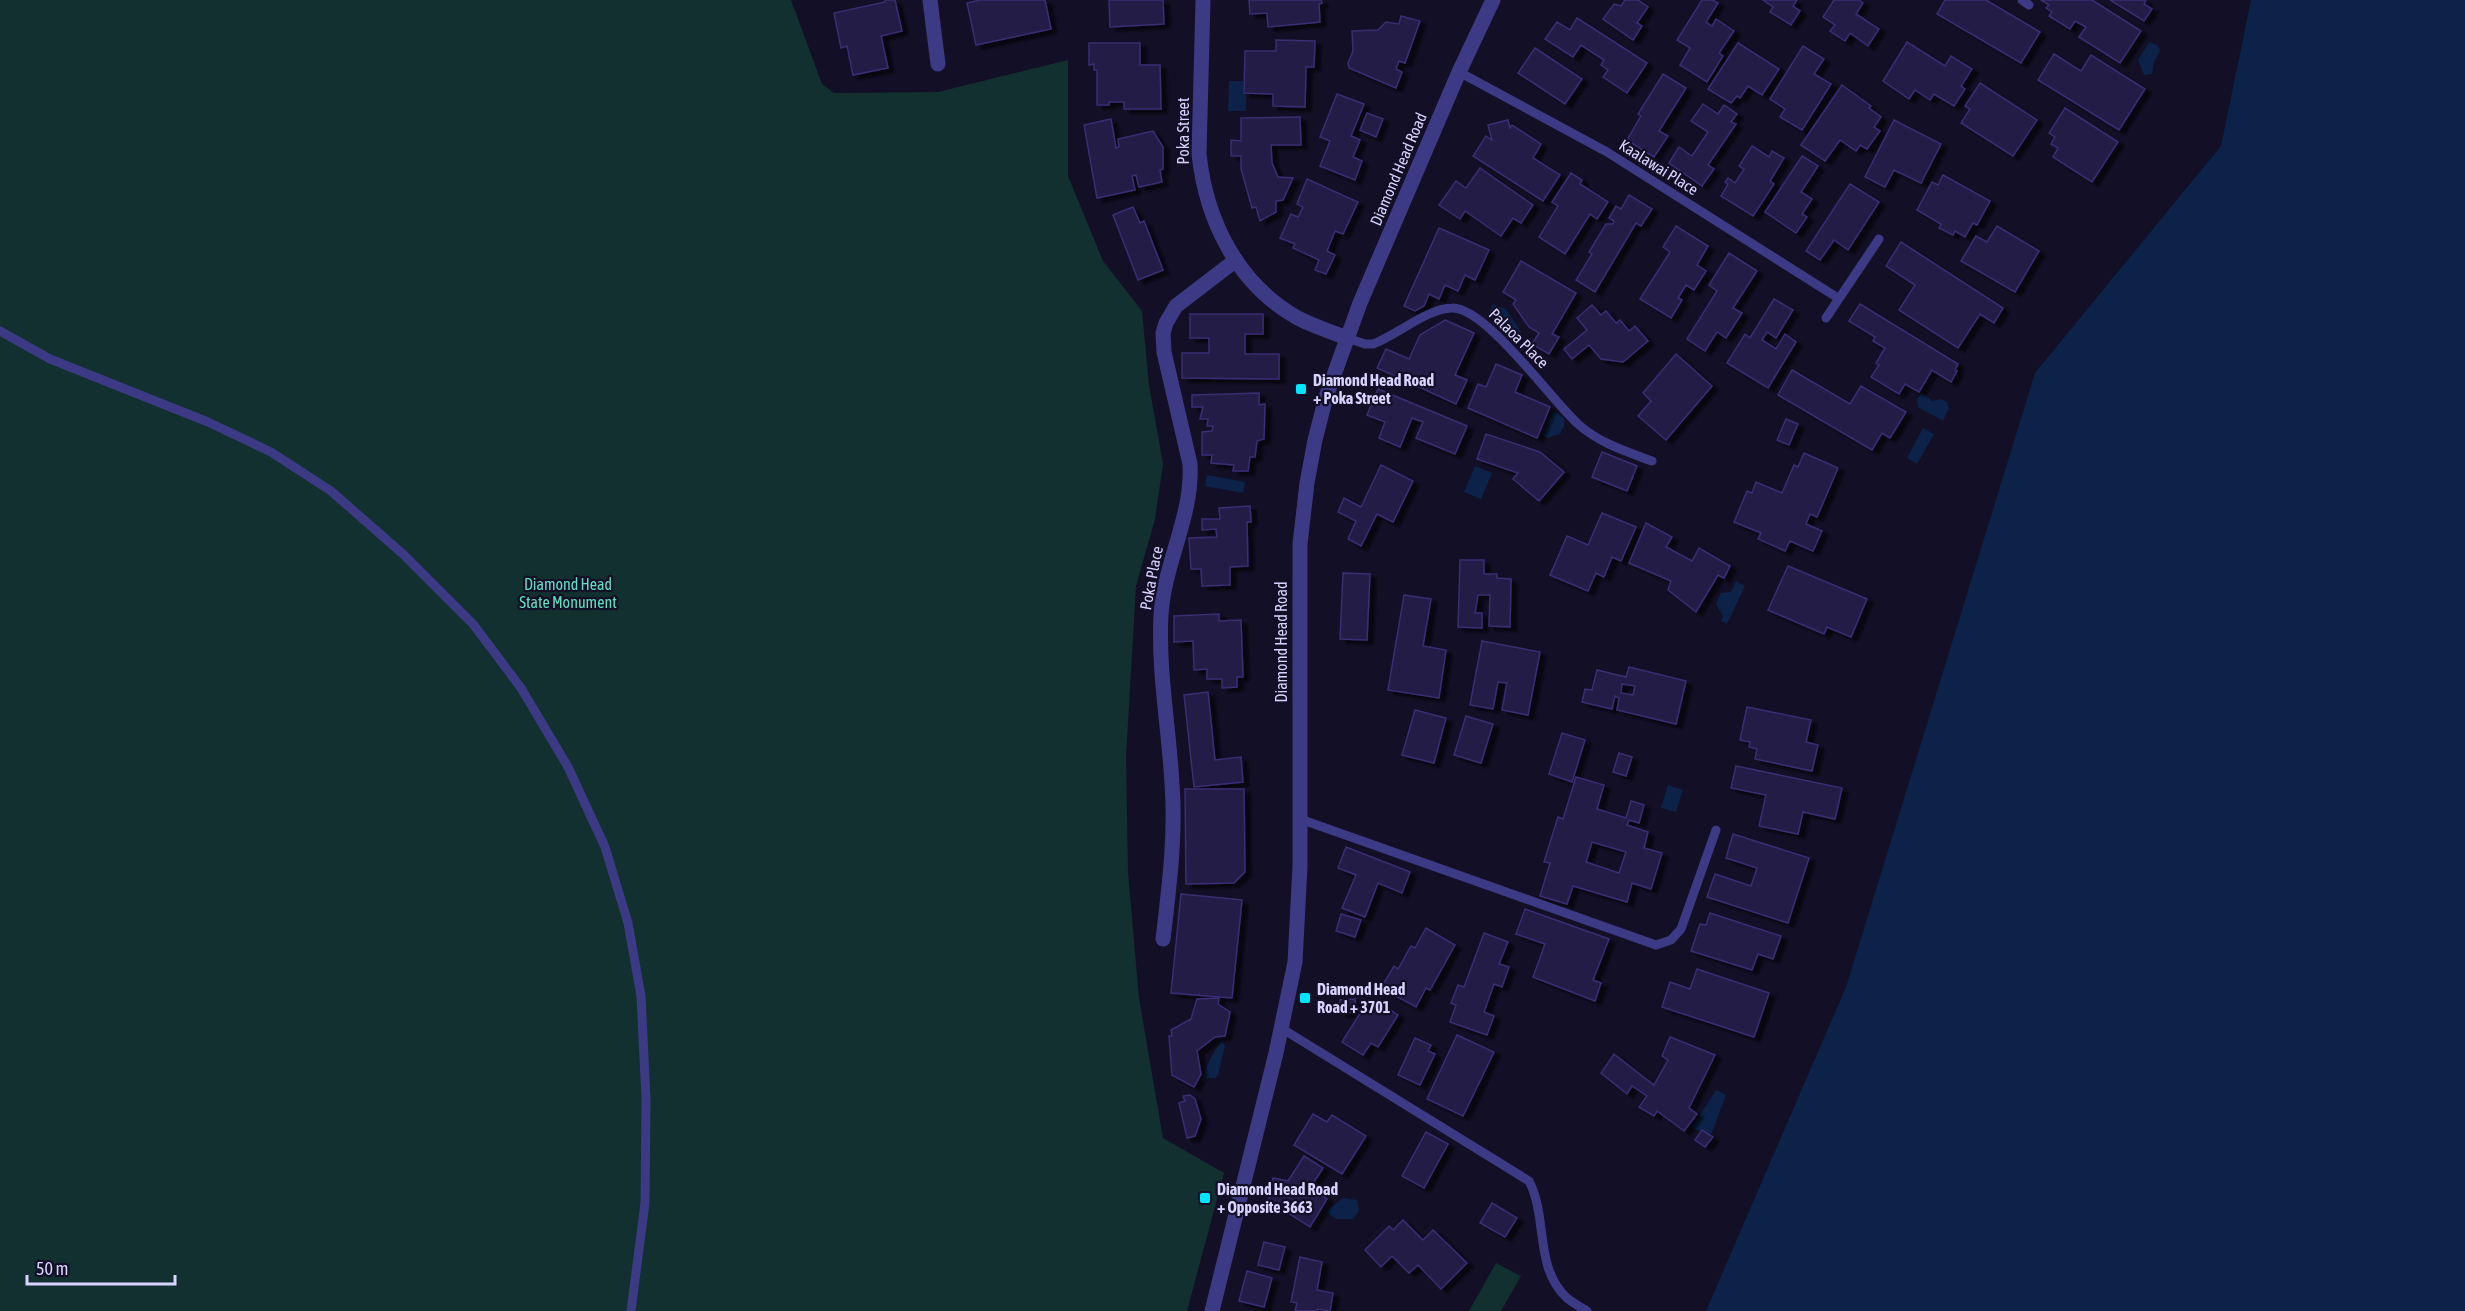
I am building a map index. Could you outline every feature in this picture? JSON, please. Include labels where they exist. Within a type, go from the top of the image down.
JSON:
[{"type":"street","points":[[930,0],[938,64]]},
{"type":"street","name":"Poka Street","points":[[1203,0],[1199,154],[1202,177],[1215,221],[1236,260],[1264,292],[1289,313],[1347,338]]},
{"type":"street","name":"Diamond Head Road","points":[[1212,1311],[1290,993],[1298,930],[1300,819],[1298,575],[1302,514],[1315,440],[1326,397],[1347,338],[1459,72],[1494,0]]},
{"type":"street","name":"Poka Place","points":[[1163,939],[1173,815],[1161,636],[1162,606],[1168,572],[1190,494],[1191,480],[1190,464],[1164,352],[1163,333],[1176,306],[1236,260]]},
{"type":"lane","name":"Kaalawai Place","points":[[1459,72],[1607,152],[1838,298]]},
{"type":"lane","points":[[1826,318],[1880,239]]},
{"type":"lane","name":"Palaoa Place","points":[[1347,338],[1365,344],[1374,344],[1445,308],[1464,309],[1477,317],[1525,364],[1577,424],[1604,443],[1652,461]]},
{"type":"lane","points":[[0,331],[50,359],[208,422],[271,452],[331,491],[404,555],[473,624],[521,688],[568,767],[605,847],[628,924],[639,985],[646,1100],[645,1203],[631,1311]]},
{"type":"lane","points":[[1300,819],[1656,945],[1671,940],[1682,928],[1716,830]]},
{"type":"lane","points":[[1281,1028],[1529,1181],[1537,1196],[1543,1247],[1552,1276],[1566,1297],[1587,1311]]},
{"type":"green space","name":"Diamond Head State Monument","points":[[0,0],[791,0],[822,84],[834,93],[938,92],[1068,60],[1068,176],[1103,261],[1142,311],[1149,385],[1163,464],[1155,519],[1136,586],[1126,757],[1128,872],[1139,998],[1163,1138],[1224,1173],[1187,1311],[0,1311]]},
{"type":"green space","points":[[1496,1263],[1521,1276],[1501,1311],[1469,1311]]},
{"type":"water","points":[[2251,0],[2465,0],[2465,1311],[1706,1311],[1846,987],[2035,373],[2221,146]]},
{"type":"water","points":[[2151,42],[2158,46],[2160,51],[2154,62],[2152,74],[2144,75],[2138,60]]},
{"type":"water","points":[[1229,81],[1243,81],[1246,111],[1228,111]]},
{"type":"water","points":[[1493,304],[1506,309],[1521,332],[1518,337],[1489,313]]},
{"type":"water","points":[[1922,393],[1932,401],[1941,399],[1947,402],[1949,408],[1943,421],[1918,407],[1917,399]]},
{"type":"water","points":[[1553,411],[1564,418],[1564,426],[1560,434],[1547,438],[1543,435]]},
{"type":"water","points":[[1923,428],[1934,434],[1917,464],[1907,458]]},
{"type":"water","points":[[1475,466],[1492,473],[1481,499],[1464,492]]},
{"type":"water","points":[[1207,475],[1245,482],[1243,493],[1205,486]]},
{"type":"water","points":[[1736,581],[1745,586],[1727,624],[1721,621],[1723,616],[1716,604],[1721,593],[1731,592]]},
{"type":"water","points":[[1668,785],[1683,790],[1676,812],[1661,808]]},
{"type":"water","points":[[1222,1042],[1225,1046],[1218,1075],[1202,1083],[1209,1061]]},
{"type":"water","points":[[1716,1090],[1726,1095],[1711,1135],[1692,1128]]},
{"type":"water","points":[[1343,1198],[1357,1200],[1359,1211],[1353,1219],[1336,1219],[1328,1213],[1329,1209]]},
{"type":"building","points":[[885,0],[895,0],[902,31],[881,36],[888,68],[853,75],[847,46],[841,48],[834,13],[885,2]]},
{"type":"building","points":[[980,0],[1045,0],[1051,29],[976,45],[967,3]]},
{"type":"building","points":[[1109,0],[1163,0],[1164,24],[1110,27]]},
{"type":"building","points":[[1249,0],[1321,0],[1322,3],[1319,4],[1320,22],[1268,27],[1267,13],[1250,14]]},
{"type":"building","points":[[1625,0],[1638,0],[1648,7],[1637,23],[1642,26],[1633,40],[1603,19],[1614,4],[1621,6]]},
{"type":"building","points":[[1702,0],[1712,0],[1718,3],[1706,22],[1712,26],[1716,19],[1734,31],[1719,53],[1723,56],[1707,82],[1680,65],[1690,48],[1677,40]]},
{"type":"building","points":[[1763,0],[1797,0],[1793,6],[1800,11],[1791,25],[1770,12],[1773,7]]},
{"type":"building","points":[[1834,0],[1859,0],[1863,3],[1856,14],[1879,29],[1868,46],[1850,33],[1845,41],[1830,31],[1835,25],[1823,17]]},
{"type":"building","points":[[1945,0],[1986,0],[2040,32],[2021,63],[1937,14]]},
{"type":"building","points":[[2041,0],[2092,0],[2141,31],[2120,63],[2079,37],[2086,27],[2075,21],[2070,29],[2049,16],[2052,12],[2046,8],[2049,5]]},
{"type":"building","points":[[2110,0],[2146,0],[2144,4],[2152,9],[2144,21]]},
{"type":"building","points":[[1401,16],[1420,21],[1405,63],[1399,61],[1396,69],[1402,72],[1396,88],[1349,68],[1348,63],[1353,51],[1352,31],[1378,30],[1386,22],[1399,24]]},
{"type":"building","points":[[1577,18],[1647,63],[1627,93],[1603,77],[1608,70],[1601,65],[1604,60],[1581,45],[1573,57],[1545,39],[1557,22],[1570,30]]},
{"type":"building","points":[[1276,40],[1315,41],[1314,67],[1306,67],[1305,107],[1273,106],[1273,94],[1244,93],[1245,51],[1276,51]]},
{"type":"building","points":[[1907,42],[1945,66],[1951,56],[1972,69],[1961,86],[1965,89],[1954,106],[1934,94],[1930,100],[1915,90],[1909,99],[1883,81]]},
{"type":"building","points":[[1089,43],[1140,43],[1140,65],[1160,65],[1161,109],[1124,109],[1124,102],[1097,105],[1097,70],[1094,70],[1094,64],[1089,65]]},
{"type":"building","points":[[1738,43],[1779,69],[1762,95],[1748,86],[1740,98],[1737,96],[1731,103],[1708,89]]},
{"type":"building","points":[[1803,46],[1824,59],[1814,74],[1831,84],[1802,130],[1780,117],[1785,109],[1770,99]]},
{"type":"building","points":[[1535,48],[1582,79],[1565,104],[1518,73]]},
{"type":"building","points":[[2054,54],[2081,71],[2091,55],[2145,89],[2119,130],[2038,80]]},
{"type":"building","points":[[1663,74],[1686,88],[1659,131],[1668,136],[1654,157],[1627,140],[1641,116],[1638,114]]},
{"type":"building","points":[[1980,83],[2037,120],[2013,156],[1961,123],[1970,109],[1965,106]]},
{"type":"building","points":[[1842,85],[1871,106],[1869,108],[1881,117],[1874,127],[1880,131],[1867,149],[1860,145],[1856,151],[1840,140],[1825,161],[1801,145]]},
{"type":"building","points":[[1337,94],[1364,104],[1351,136],[1360,140],[1353,157],[1362,161],[1355,180],[1320,166],[1330,141],[1320,137]]},
{"type":"building","points":[[1703,104],[1718,114],[1724,105],[1737,114],[1731,122],[1736,124],[1708,165],[1714,169],[1702,186],[1669,163],[1679,147],[1692,156],[1708,132],[1691,121]]},
{"type":"building","points":[[2065,108],[2118,142],[2092,182],[2053,157],[2058,148],[2051,144],[2055,137],[2049,133]]},
{"type":"building","points":[[1367,113],[1383,119],[1376,137],[1360,130]]},
{"type":"building","points":[[1300,117],[1301,145],[1271,145],[1272,163],[1278,177],[1293,178],[1283,200],[1276,201],[1276,212],[1260,221],[1256,207],[1252,208],[1241,169],[1241,156],[1231,156],[1231,140],[1241,141],[1241,118]]},
{"type":"building","points":[[1111,119],[1116,148],[1119,147],[1118,139],[1153,131],[1163,147],[1163,169],[1160,170],[1162,182],[1139,187],[1136,175],[1132,176],[1135,190],[1097,198],[1084,125]]},
{"type":"building","points":[[1508,120],[1510,128],[1512,125],[1541,144],[1533,158],[1560,175],[1543,201],[1473,156],[1486,136],[1492,140],[1488,125]]},
{"type":"building","points":[[1894,120],[1941,144],[1921,183],[1894,170],[1885,187],[1865,177]]},
{"type":"building","points":[[1752,146],[1769,157],[1772,151],[1784,158],[1770,181],[1774,184],[1753,216],[1721,196],[1728,184],[1725,182],[1728,178],[1735,183],[1744,169],[1739,166]]},
{"type":"building","points":[[1802,156],[1818,166],[1801,192],[1812,199],[1802,214],[1807,217],[1796,233],[1765,212]]},
{"type":"building","points":[[1480,168],[1533,205],[1521,223],[1513,218],[1501,236],[1465,211],[1460,219],[1439,205],[1456,181],[1466,188]]},
{"type":"building","points":[[1571,173],[1582,180],[1580,184],[1608,202],[1597,219],[1590,214],[1565,254],[1539,237],[1558,206],[1552,202]]},
{"type":"building","points":[[1943,175],[1990,201],[1977,225],[1973,223],[1965,237],[1955,231],[1953,235],[1939,228],[1941,224],[1917,210],[1932,182],[1938,185]]},
{"type":"building","points":[[1307,179],[1358,202],[1343,234],[1335,231],[1327,251],[1335,255],[1326,274],[1315,270],[1319,260],[1293,248],[1295,244],[1280,238],[1291,214],[1298,217],[1303,207],[1297,204]]},
{"type":"building","points":[[1850,184],[1879,202],[1848,250],[1834,240],[1820,260],[1806,251]]},
{"type":"building","points":[[1629,195],[1652,209],[1641,226],[1636,223],[1595,292],[1576,280],[1592,254],[1589,252],[1606,224],[1613,224],[1614,221],[1609,218],[1616,206],[1621,209]]},
{"type":"building","points":[[1133,207],[1140,223],[1144,221],[1163,270],[1138,280],[1113,215]]},
{"type":"building","points":[[1676,226],[1708,246],[1697,265],[1706,271],[1694,290],[1686,285],[1678,298],[1682,300],[1671,318],[1640,299],[1670,252],[1663,247]]},
{"type":"building","points":[[1997,226],[2039,251],[2015,292],[1961,261],[1976,236],[1987,242]]},
{"type":"building","points":[[1439,228],[1489,250],[1475,280],[1465,275],[1458,291],[1445,285],[1439,299],[1429,294],[1424,306],[1415,311],[1404,306]]},
{"type":"building","points":[[1901,242],[2003,308],[1994,323],[1980,314],[1958,348],[1899,310],[1915,285],[1886,266]]},
{"type":"building","points":[[1729,253],[1757,271],[1733,308],[1742,313],[1726,338],[1717,332],[1705,351],[1687,339],[1717,291],[1709,285]]},
{"type":"building","points":[[1521,261],[1576,293],[1552,334],[1559,337],[1549,354],[1532,344],[1539,333],[1529,327],[1513,304],[1516,300],[1503,292]]},
{"type":"building","points":[[1774,299],[1793,310],[1776,338],[1767,332],[1762,340],[1776,349],[1785,334],[1796,342],[1768,388],[1727,363],[1745,334],[1750,338]]},
{"type":"building","points":[[1860,304],[1958,364],[1951,382],[1932,370],[1919,392],[1905,384],[1899,394],[1871,377],[1879,365],[1876,363],[1885,348],[1873,341],[1875,337],[1849,321]]},
{"type":"building","points":[[1592,305],[1601,315],[1606,311],[1616,323],[1620,320],[1629,331],[1635,326],[1648,341],[1623,362],[1601,359],[1589,345],[1572,359],[1564,349],[1587,330],[1577,318]]},
{"type":"building","points":[[1190,314],[1263,314],[1263,334],[1245,334],[1245,354],[1279,354],[1279,379],[1182,378],[1182,353],[1209,353],[1209,338],[1190,338]]},
{"type":"building","points":[[1445,320],[1474,333],[1455,375],[1467,380],[1456,404],[1377,368],[1386,349],[1409,359],[1420,335]]},
{"type":"building","points":[[1676,354],[1712,386],[1666,440],[1638,416],[1651,401],[1643,393]]},
{"type":"building","points":[[1496,364],[1522,375],[1515,392],[1550,407],[1537,438],[1468,408],[1478,384],[1486,387]]},
{"type":"building","points":[[1792,370],[1850,404],[1861,386],[1906,412],[1890,438],[1882,433],[1872,450],[1778,395]]},
{"type":"building","points":[[1378,389],[1467,426],[1455,454],[1416,438],[1423,422],[1412,418],[1400,447],[1379,438],[1385,422],[1367,415]]},
{"type":"building","points":[[1259,393],[1259,405],[1265,404],[1264,439],[1257,441],[1255,457],[1250,457],[1248,471],[1233,471],[1234,465],[1211,463],[1212,455],[1202,455],[1202,432],[1212,431],[1213,426],[1207,426],[1208,419],[1200,419],[1203,407],[1192,407],[1192,395]]},
{"type":"building","points":[[1786,419],[1798,424],[1789,445],[1777,440]]},
{"type":"building","points":[[1486,434],[1540,452],[1564,472],[1539,501],[1513,479],[1518,473],[1477,459]]},
{"type":"building","points":[[1602,452],[1637,466],[1627,491],[1592,477]]},
{"type":"building","points":[[1804,453],[1838,468],[1817,517],[1810,514],[1806,524],[1822,531],[1813,551],[1790,541],[1785,551],[1758,539],[1761,533],[1734,522],[1747,491],[1752,493],[1756,482],[1782,493],[1794,465],[1798,467]]},
{"type":"building","points":[[1381,465],[1413,481],[1393,522],[1377,514],[1361,546],[1348,539],[1356,521],[1338,512],[1344,498],[1361,507]]},
{"type":"building","points":[[1250,506],[1251,522],[1247,522],[1248,566],[1230,567],[1230,585],[1202,586],[1201,569],[1191,569],[1189,538],[1217,537],[1216,529],[1202,530],[1202,519],[1220,519],[1219,508]]},
{"type":"building","points":[[1602,513],[1636,527],[1621,561],[1612,557],[1604,577],[1596,573],[1588,591],[1550,575],[1567,536],[1588,545]]},
{"type":"building","points":[[1646,523],[1672,537],[1666,547],[1692,561],[1699,548],[1730,566],[1724,578],[1718,575],[1696,612],[1668,590],[1671,581],[1629,563]]},
{"type":"building","points":[[1460,560],[1484,560],[1484,574],[1497,574],[1497,578],[1511,579],[1510,627],[1489,626],[1490,595],[1478,595],[1475,613],[1482,613],[1482,628],[1458,627]]},
{"type":"building","points":[[1788,566],[1867,599],[1851,637],[1827,627],[1824,634],[1768,610]]},
{"type":"building","points":[[1343,573],[1370,574],[1367,640],[1340,639]]},
{"type":"building","points":[[1404,595],[1431,599],[1423,646],[1446,650],[1439,698],[1388,690]]},
{"type":"building","points":[[1219,614],[1219,621],[1241,620],[1243,677],[1237,677],[1237,687],[1222,688],[1222,679],[1207,679],[1207,669],[1194,670],[1193,641],[1174,642],[1174,616]]},
{"type":"building","points":[[1482,641],[1540,652],[1528,715],[1502,710],[1507,683],[1498,682],[1493,709],[1470,705]]},
{"type":"building","points":[[1629,667],[1686,681],[1676,724],[1617,710],[1619,698],[1615,696],[1612,709],[1582,702],[1585,689],[1592,690],[1597,670],[1626,677]],"holes":[[[1622,684],[1635,686],[1633,695],[1621,693]]]},
{"type":"building","points":[[1208,692],[1215,760],[1241,757],[1243,782],[1194,787],[1184,695]]},
{"type":"building","points":[[1747,707],[1811,720],[1806,742],[1818,745],[1812,771],[1755,759],[1757,749],[1749,747],[1750,742],[1740,740]]},
{"type":"building","points":[[1415,710],[1446,718],[1434,763],[1402,755]]},
{"type":"building","points":[[1466,716],[1493,724],[1481,763],[1454,755]]},
{"type":"building","points":[[1562,733],[1585,740],[1572,782],[1549,774]]},
{"type":"building","points":[[1619,753],[1632,757],[1626,776],[1613,772]]},
{"type":"building","points":[[1736,766],[1842,788],[1835,819],[1803,812],[1798,834],[1759,826],[1766,795],[1731,788]]},
{"type":"building","points":[[1576,777],[1604,785],[1597,809],[1626,818],[1631,801],[1644,805],[1639,823],[1629,820],[1627,825],[1648,832],[1644,848],[1662,853],[1651,889],[1632,883],[1627,902],[1573,886],[1567,904],[1540,896],[1550,863],[1544,862],[1558,817],[1563,819]],"holes":[[[1592,842],[1626,852],[1619,873],[1586,862]]]},
{"type":"building","points":[[1185,789],[1244,789],[1245,872],[1234,883],[1186,884]]},
{"type":"building","points":[[1733,834],[1809,858],[1788,923],[1707,897],[1715,874],[1751,886],[1757,868],[1726,858]]},
{"type":"building","points":[[1346,847],[1410,872],[1402,893],[1378,883],[1365,917],[1342,908],[1356,875],[1338,868]]},
{"type":"building","points":[[1181,894],[1242,900],[1232,998],[1171,993]]},
{"type":"building","points":[[1525,909],[1609,939],[1593,980],[1601,983],[1595,1001],[1533,977],[1545,944],[1516,934]]},
{"type":"building","points":[[1710,913],[1781,936],[1773,959],[1758,954],[1752,970],[1691,951],[1700,924],[1706,925]]},
{"type":"building","points":[[1341,914],[1361,920],[1355,937],[1336,931]]},
{"type":"building","points":[[1426,928],[1455,945],[1430,990],[1426,988],[1416,1007],[1381,988],[1394,966],[1398,969],[1411,946],[1415,948]]},
{"type":"building","points":[[1484,933],[1508,942],[1499,964],[1509,967],[1502,987],[1494,984],[1484,1012],[1494,1016],[1487,1035],[1450,1022],[1456,1005],[1451,1003],[1458,985],[1464,987]]},
{"type":"building","points":[[1697,969],[1769,993],[1754,1037],[1662,1007],[1670,982],[1690,989]]},
{"type":"building","points":[[1219,998],[1218,1004],[1230,1012],[1225,1036],[1215,1037],[1197,1051],[1201,1074],[1194,1087],[1172,1075],[1169,1036],[1172,1036],[1171,1030],[1191,1019],[1197,999]]},
{"type":"building","points":[[1355,999],[1356,1012],[1340,1013],[1340,1000]]},
{"type":"building","points":[[1367,1002],[1383,1012],[1386,1007],[1398,1015],[1378,1047],[1371,1043],[1363,1055],[1342,1042]]},
{"type":"building","points":[[1457,1035],[1494,1052],[1463,1116],[1427,1099]]},
{"type":"building","points":[[1670,1037],[1715,1055],[1689,1108],[1697,1114],[1684,1131],[1657,1111],[1654,1116],[1639,1107],[1647,1096],[1632,1086],[1627,1094],[1601,1073],[1614,1054],[1654,1085],[1668,1060],[1662,1056]]},
{"type":"building","points":[[1415,1038],[1431,1045],[1428,1051],[1435,1054],[1420,1085],[1398,1075]]},
{"type":"building","points":[[1190,1095],[1195,1099],[1201,1119],[1195,1136],[1187,1138],[1179,1103],[1185,1101],[1183,1096]]},
{"type":"building","points":[[1313,1114],[1327,1122],[1332,1115],[1366,1136],[1342,1174],[1294,1145]]},
{"type":"building","points":[[1702,1130],[1713,1137],[1705,1147],[1695,1140]]},
{"type":"building","points":[[1426,1132],[1448,1144],[1424,1188],[1402,1176]]},
{"type":"building","points":[[1304,1156],[1323,1168],[1310,1188],[1327,1199],[1310,1227],[1282,1209],[1267,1207],[1273,1178],[1288,1181]]},
{"type":"building","points":[[1492,1203],[1517,1218],[1505,1237],[1480,1223]]},
{"type":"building","points":[[1403,1220],[1423,1240],[1433,1230],[1467,1263],[1441,1289],[1418,1265],[1409,1273],[1392,1256],[1381,1267],[1365,1250],[1389,1226],[1393,1230]]},
{"type":"building","points":[[1264,1242],[1285,1247],[1279,1270],[1258,1265]]},
{"type":"building","points":[[1300,1257],[1322,1262],[1317,1290],[1333,1293],[1330,1311],[1318,1309],[1317,1311],[1295,1311],[1297,1303],[1291,1302]]},
{"type":"building","points":[[1247,1271],[1272,1278],[1264,1307],[1239,1301]]},
{"type":"place","name":"Diamond Head Road + Poka Street","points":[[1301,389]]},
{"type":"place","name":"Diamond Head Road + 3701","points":[[1305,998]]},
{"type":"place","name":"Diamond Head Road + Opposite 3663","points":[[1205,1198]]}]
